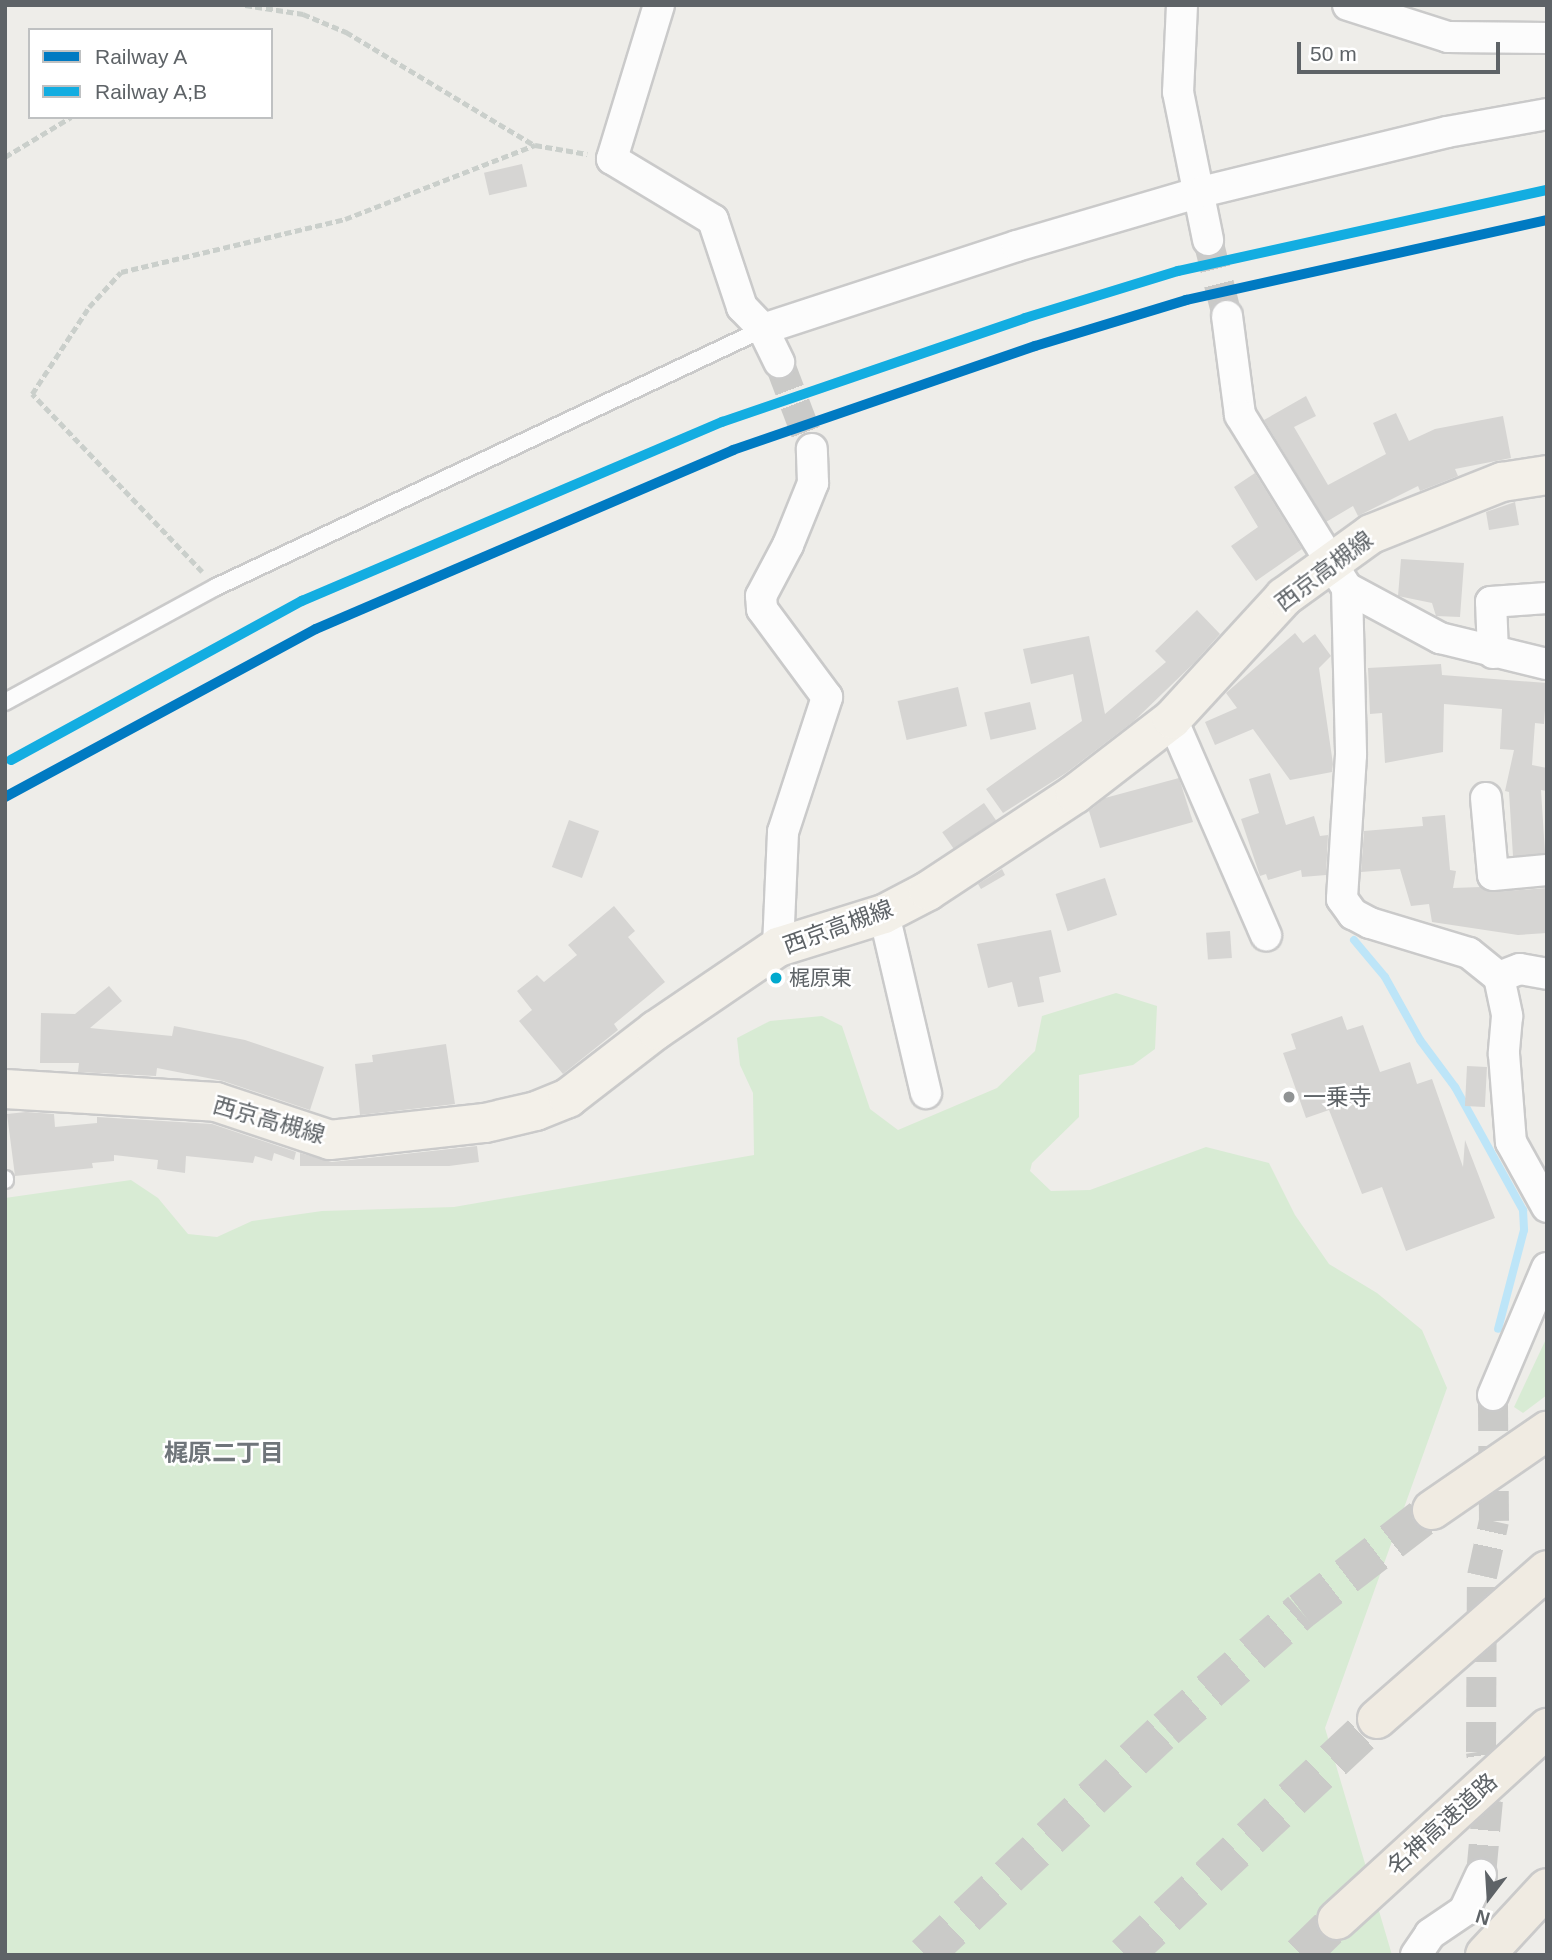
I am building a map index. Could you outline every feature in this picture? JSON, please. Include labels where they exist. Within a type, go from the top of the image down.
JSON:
[{"type":"highway","points":[[1432,1510],[1547,1431]]},
{"type":"highway","points":[[1377,1719],[1547,1570]]},
{"type":"highway","name":"名神高速道路","points":[[1337,1920],[1547,1728]]},
{"type":"highway","points":[[1485,1955],[1547,1888]]},
{"type":"main road","name":"西京高槻線","points":[[5,1089],[216,1102],[330,1140],[485,1123],[568,1098],[645,1038],[778,947],[884,914],[928,891],[1075,794],[1172,719],[1284,597],[1340,575],[1371,534],[1502,482],[1547,475]]},
{"type":"street","points":[[659,5],[612,159],[713,220],[742,307],[763,330],[779,362]]},
{"type":"street","points":[[1182,5],[1178,92],[1208,240]]},
{"type":"street","points":[[1348,5],[1448,37],[1547,38]]},
{"type":"street","points":[[763,330],[1017,246],[1197,193],[1447,132],[1547,114]]},
{"type":"street","points":[[1227,316],[1240,415],[1340,575],[1440,638],[1547,664]]},
{"type":"street","points":[[778,947],[783,832],[827,697],[762,609],[761,596],[813,484],[816,463],[813,449]]},
{"type":"street","points":[[1340,575],[1351,755],[1342,899],[1353,914],[1370,923],[1469,953],[1499,977],[1507,1016],[1504,1054],[1511,1142],[1547,1207]]},
{"type":"street","points":[[1493,653],[1491,602],[1547,598]]},
{"type":"street","points":[[1172,719],[1266,935]]},
{"type":"street","points":[[1486,798],[1485,875],[1547,870]]},
{"type":"street","points":[[884,914],[926,1094]]},
{"type":"street","points":[[1499,977],[1520,969],[1547,974]]},
{"type":"street","points":[[1493,1395],[1547,1268]]},
{"type":"street","points":[[1416,1955],[1430,1934],[1464,1911],[1481,1875]]},
{"type":"lane","points":[[5,702],[216,587],[763,330]]},
{"type":"path","points":[[245,5],[303,14],[346,32],[535,145],[612,159]]},
{"type":"path","points":[[5,157],[68,119]]},
{"type":"path","points":[[216,587],[32,394],[89,307],[121,272],[345,219],[535,145]]},
{"type":"green space","points":[[1116,993],[1157,1006],[1155,1049],[1133,1065],[1079,1075],[1079,1117],[1032,1163],[1030,1171],[1051,1191],[1090,1190],[1206,1147],[1269,1163],[1295,1215],[1329,1264],[1377,1293],[1422,1330],[1447,1388],[1325,1728],[1392,1955],[5,1955],[5,1198],[131,1180],[158,1198],[188,1234],[217,1237],[252,1221],[322,1211],[454,1207],[754,1155],[753,1093],[740,1065],[737,1038],[770,1021],[822,1016],[842,1026],[870,1109],[898,1130],[997,1088],[1035,1051],[1042,1016]]},
{"type":"green space","points":[[1547,1337],[1547,1395],[1523,1413],[1514,1407]]},
{"type":"building","points":[[522,164],[527,186],[489,195],[484,173]]},
{"type":"building","points":[[1306,396],[1316,416],[1294,427],[1328,485],[1386,454],[1373,423],[1396,413],[1409,441],[1435,429],[1503,416],[1511,458],[1455,469],[1458,476],[1420,491],[1418,486],[1358,516],[1353,506],[1326,522],[1264,420]]},
{"type":"building","points":[[1255,473],[1302,549],[1256,581],[1231,546],[1258,527],[1234,487]]},
{"type":"building","points":[[1515,502],[1519,525],[1489,530],[1486,512]]},
{"type":"building","points":[[1401,559],[1464,563],[1460,617],[1436,616],[1432,603],[1398,596]]},
{"type":"building","points":[[1197,610],[1220,634],[1193,664],[1134,721],[1066,773],[1003,813],[986,789],[1082,721],[1073,674],[1031,684],[1023,649],[1089,636],[1105,714],[1166,662],[1155,651]]},
{"type":"building","points":[[1295,633],[1303,643],[1315,634],[1331,656],[1319,668],[1333,764],[1332,772],[1290,780],[1253,729],[1215,745],[1205,722],[1237,708],[1226,693]]},
{"type":"building","points":[[1441,664],[1442,675],[1547,683],[1544,724],[1535,723],[1532,765],[1547,768],[1547,791],[1541,790],[1545,853],[1513,856],[1509,792],[1505,791],[1514,750],[1500,749],[1502,709],[1444,704],[1443,752],[1385,763],[1382,713],[1370,714],[1368,668]]},
{"type":"building","points":[[958,687],[967,726],[907,740],[898,701]]},
{"type":"building","points":[[1030,702],[1036,729],[991,740],[984,713]]},
{"type":"building","points":[[1270,773],[1286,825],[1314,816],[1320,836],[1328,835],[1326,875],[1302,877],[1301,870],[1268,880],[1266,874],[1260,876],[1241,819],[1259,813],[1249,779]]},
{"type":"building","points":[[1179,778],[1193,822],[1100,848],[1089,811],[1105,798]]},
{"type":"building","points":[[984,803],[996,820],[954,849],[942,832]]},
{"type":"building","points":[[1445,815],[1450,870],[1456,871],[1453,888],[1481,887],[1495,892],[1547,888],[1547,933],[1518,935],[1432,922],[1429,904],[1411,906],[1400,869],[1361,872],[1364,831],[1423,826],[1422,817]]},
{"type":"building","points":[[569,820],[599,831],[582,878],[552,867]]},
{"type":"building","points":[[1002,869],[1005,875],[981,889],[978,884]]},
{"type":"building","points":[[1105,878],[1117,915],[1068,931],[1056,894]]},
{"type":"building","points":[[614,906],[635,931],[628,937],[665,982],[614,1024],[618,1030],[563,1074],[519,1021],[532,1010],[517,991],[537,975],[544,982],[577,955],[568,945]]},
{"type":"building","points":[[1051,930],[1061,972],[1039,977],[1044,1002],[1018,1007],[1012,982],[988,988],[977,944]]},
{"type":"building","points":[[1230,931],[1232,958],[1208,960],[1206,933]]},
{"type":"building","points":[[109,986],[122,1001],[90,1028],[172,1036],[174,1026],[245,1040],[324,1067],[310,1110],[223,1081],[157,1068],[156,1076],[78,1072],[79,1063],[40,1063],[41,1013],[75,1014]]},
{"type":"building","points":[[1342,1016],[1347,1030],[1363,1025],[1380,1072],[1410,1062],[1417,1084],[1432,1079],[1463,1167],[1465,1140],[1495,1218],[1406,1251],[1382,1187],[1362,1194],[1329,1110],[1306,1118],[1283,1053],[1296,1049],[1291,1034]]},
{"type":"building","points":[[446,1044],[455,1104],[360,1115],[355,1064],[373,1062],[372,1055]]},
{"type":"building","points":[[1467,1066],[1487,1067],[1485,1107],[1465,1106]]},
{"type":"building","points":[[7,1114],[54,1114],[55,1127],[97,1123],[97,1117],[212,1124],[296,1152],[294,1160],[274,1153],[272,1161],[255,1156],[253,1163],[186,1156],[185,1173],[157,1169],[158,1160],[114,1155],[114,1161],[92,1163],[93,1168],[15,1176]]},
{"type":"building","points":[[477,1146],[479,1162],[449,1166],[300,1166],[300,1153],[332,1162]]},
{"type":"waterway","points":[[1354,940],[1385,977],[1420,1040],[1455,1087],[1523,1210],[1524,1230],[1498,1329]]},
{"type":"tunnel","points":[[1208,240],[1227,316]]},
{"type":"tunnel","points":[[779,362],[812,449]]},
{"type":"tunnel","points":[[1481,1875],[1488,1800],[1481,1752],[1482,1576],[1494,1521],[1493,1395]]},
{"type":"tunnel","points":[[925,1955],[1166,1729],[1301,1611],[1432,1510]]},
{"type":"tunnel","points":[[1125,1955],[1377,1719]]},
{"type":"tunnel","points":[[1301,1955],[1337,1920]]},
{"type":"rail line","name":"A;B","points":[[11,760],[302,601],[722,422],[1025,318],[1178,271],[1547,190]]},
{"type":"rail line","name":"A","points":[[5,797],[316,629],[733,450],[1035,346],[1186,300],[1547,220]]},
{"type":"place","name":"梶原東","points":[[776,978]]},
{"type":"place","name":"一乗寺","points":[[1289,1097]]},
{"type":"district","name":"梶原二丁目","points":[[224,1453]]}]
